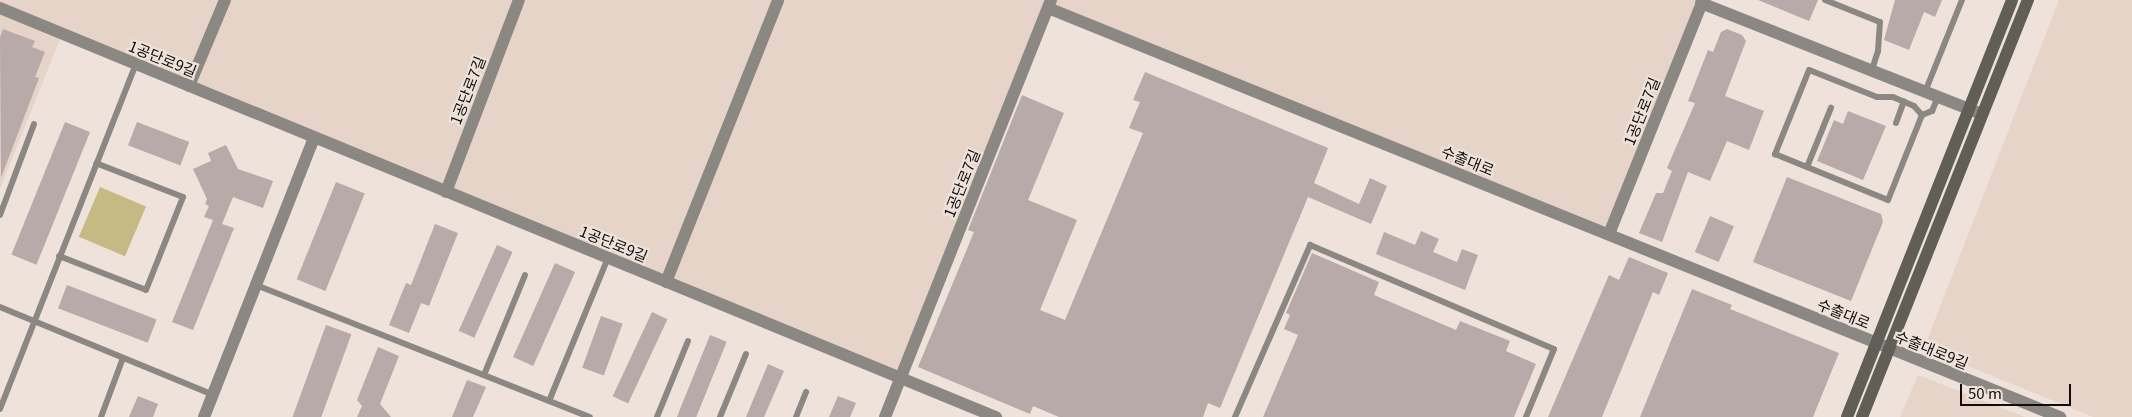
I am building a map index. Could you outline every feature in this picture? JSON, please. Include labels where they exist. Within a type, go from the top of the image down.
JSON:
[{"type":"main road","name":"수출대로","points":[[1847,417],[2012,0]]},
{"type":"main road","points":[[1862,417],[2028,0]]},
{"type":"street","points":[[189,86],[225,0]]},
{"type":"street","name":"1공단로7길","points":[[446,192],[519,0]]},
{"type":"street","points":[[666,282],[778,0]]},
{"type":"street","points":[[1702,1],[1982,114]]},
{"type":"street","name":"1공단로7길","points":[[1609,234],[1702,1]]},
{"type":"street","name":"1공단로7길","points":[[901,378],[1050,4]]},
{"type":"street","name":"수출대로","points":[[1050,4],[1876,344]]},
{"type":"street","name":"1공단로9길","points":[[0,8],[996,417]]},
{"type":"street","points":[[204,417],[314,138]]},
{"type":"street","name":"수출대로9길","points":[[1876,344],[2060,417]]},
{"type":"street","points":[[885,417],[901,378]]},
{"type":"lane","points":[[1825,0],[1880,22],[1878,51],[1872,70]]},
{"type":"lane","points":[[1925,92],[1962,0]]},
{"type":"lane","points":[[0,409],[136,64]]},
{"type":"lane","points":[[1922,115],[1914,106],[1894,97],[1877,98],[1809,70],[1775,154],[1888,200],[1922,115],[1932,111],[1938,97]]},
{"type":"lane","points":[[1896,123],[1904,101]]},
{"type":"lane","points":[[1807,167],[1830,108]]},
{"type":"lane","points":[[0,215],[34,124]]},
{"type":"lane","points":[[59,256],[146,290],[183,197],[96,163]]},
{"type":"lane","points":[[1236,417],[1310,245],[1554,349],[1526,417]]},
{"type":"lane","points":[[549,400],[608,258]]},
{"type":"lane","points":[[484,375],[525,275]]},
{"type":"lane","points":[[256,285],[590,417]]},
{"type":"lane","points":[[0,307],[213,395]]},
{"type":"lane","points":[[657,417],[688,341]]},
{"type":"lane","points":[[720,417],[746,354]]},
{"type":"lane","points":[[101,417],[123,358]]},
{"type":"lane","points":[[796,417],[806,392]]},
{"type":"shaded area","points":[[0,0],[1703,0],[1609,234],[1048,9],[901,378],[62,34],[0,189]]},
{"type":"shaded area","points":[[2059,0],[2132,0],[2132,417],[2093,417],[1924,348]]},
{"type":"shaded area","points":[[100,187],[146,207],[125,256],[79,237]]},
{"type":"shaded area","points":[[1918,375],[2025,417],[1900,417]]},
{"type":"building","points":[[1758,0],[1818,0],[1809,21]]},
{"type":"building","points":[[1895,0],[1942,0],[1935,17],[1924,12],[1909,50],[1884,40]]},
{"type":"building","points":[[3,29],[35,41],[32,47],[45,52],[35,77],[39,78],[1,178],[0,37]]},
{"type":"building","points":[[1727,29],[1742,35],[1746,41],[1725,96],[1764,111],[1749,150],[1727,141],[1710,181],[1688,172],[1662,242],[1639,233],[1656,193],[1663,193],[1672,171],[1667,168],[1695,103],[1688,101],[1708,50],[1713,52],[1721,32]]},
{"type":"building","points":[[1145,72],[1328,148],[1314,183],[1359,204],[1370,178],[1387,186],[1371,224],[1308,197],[1220,408],[1208,403],[1203,417],[1059,417],[1033,406],[1030,414],[918,367],[974,232],[968,230],[1022,95],[1064,113],[1028,200],[1077,220],[1040,310],[1065,320],[1143,133],[1129,128],[1140,102],[1133,100]]},
{"type":"building","points":[[1848,111],[1886,126],[1863,180],[1817,161],[1834,120],[1843,124]]},
{"type":"building","points":[[65,122],[90,132],[36,265],[11,255]]},
{"type":"building","points":[[137,122],[189,142],[180,165],[128,145]]},
{"type":"building","points":[[226,145],[238,169],[273,181],[263,208],[233,197],[222,224],[234,228],[193,330],[172,322],[213,220],[204,217],[209,206],[205,204],[207,199],[193,169],[211,161],[208,153]]},
{"type":"building","points":[[1787,177],[1881,214],[1883,222],[1851,301],[1753,262]]},
{"type":"building","points":[[336,182],[365,194],[325,291],[297,279]]},
{"type":"building","points":[[1710,216],[1734,226],[1719,262],[1695,252]]},
{"type":"building","points":[[435,224],[458,233],[429,306],[421,303],[409,333],[389,325],[406,283],[411,285]]},
{"type":"building","points":[[1421,231],[1439,239],[1433,252],[1457,262],[1462,249],[1478,255],[1465,290],[1376,254],[1384,232],[1415,245]]},
{"type":"building","points":[[497,245],[513,252],[474,338],[459,331]]},
{"type":"building","points":[[1312,253],[1379,282],[1374,295],[1456,330],[1460,321],[1510,341],[1506,351],[1536,364],[1514,417],[1263,417],[1298,335],[1284,329],[1290,315],[1286,313]]},
{"type":"building","points":[[1629,257],[1668,273],[1659,295],[1653,292],[1602,417],[1548,417],[1609,275],[1619,280]]},
{"type":"building","points":[[555,263],[575,272],[533,366],[513,357]]},
{"type":"building","points":[[67,285],[157,319],[148,343],[58,308]]},
{"type":"building","points":[[1692,289],[1732,305],[1730,309],[1839,353],[1813,417],[1640,417]]},
{"type":"building","points":[[652,312],[667,319],[628,403],[613,396]]},
{"type":"building","points":[[601,316],[623,324],[604,376],[582,368]]},
{"type":"building","points":[[326,325],[351,334],[321,417],[293,417]]},
{"type":"building","points":[[710,335],[727,342],[696,417],[677,417]]},
{"type":"building","points":[[378,347],[399,356],[380,404],[391,417],[357,417],[362,406],[357,400]]},
{"type":"building","points":[[768,364],[784,371],[764,417],[746,417]]},
{"type":"building","points":[[467,380],[486,387],[473,417],[452,417]]},
{"type":"building","points":[[138,396],[158,404],[153,417],[129,417]]},
{"type":"building","points":[[838,396],[856,403],[850,417],[829,417]]}]
